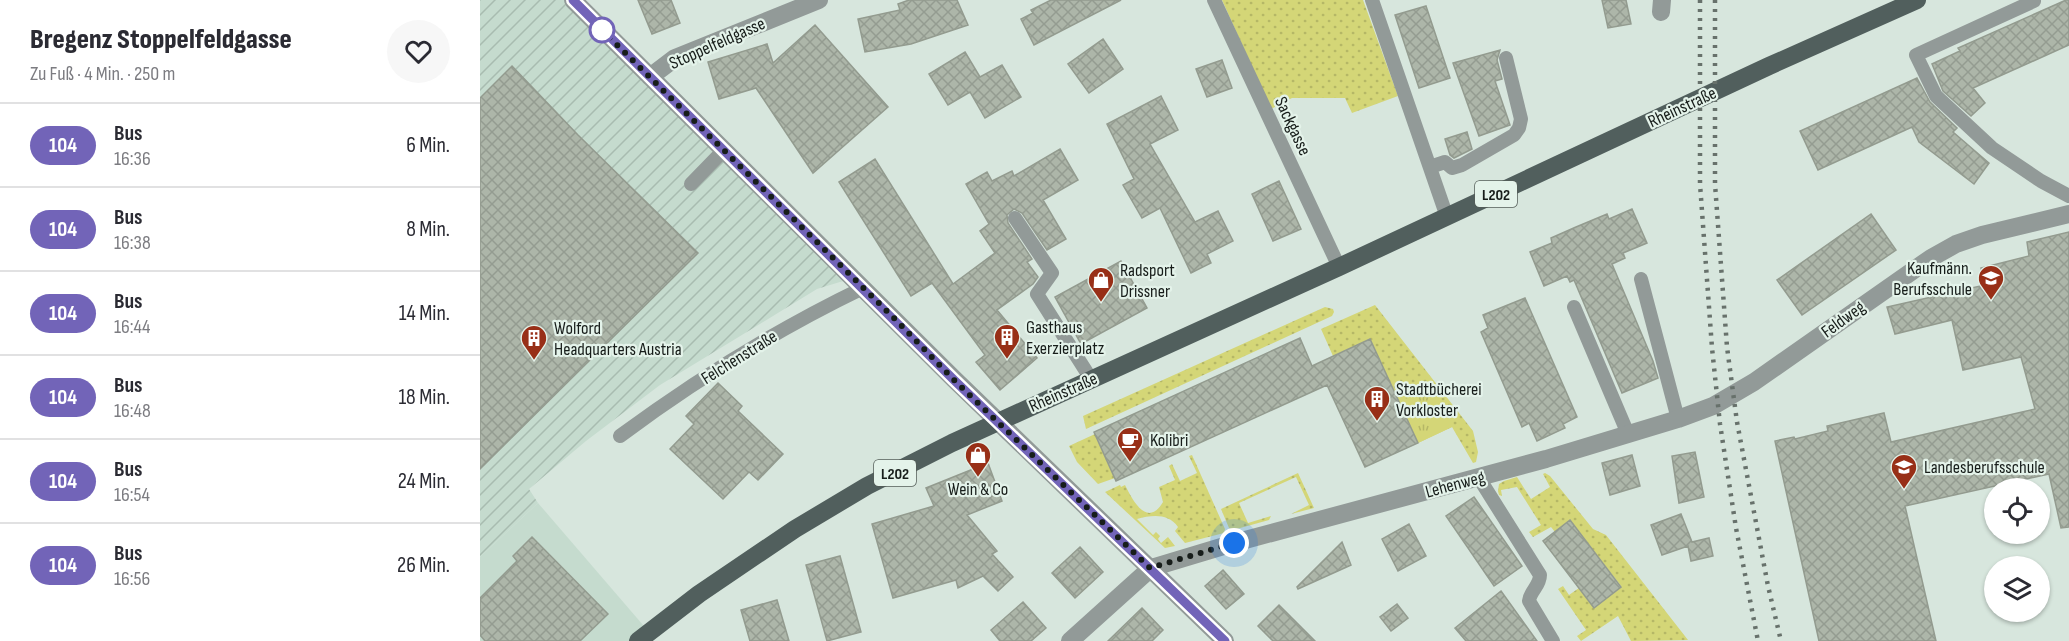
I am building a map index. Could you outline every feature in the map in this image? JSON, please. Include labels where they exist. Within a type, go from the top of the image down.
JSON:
[{"type":"main road","name":"Rheinstraße","points":[[638,641],[707,589],[819,514],[867,486],[997,422],[1917,0]]},
{"type":"street","points":[[573,0],[997,422],[1225,641]]},
{"type":"street","name":"Stoppelfeldgasse","points":[[650,77],[675,58],[819,0]]},
{"type":"street","name":"Feldweg","points":[[1754,382],[1922,264],[1956,244],[1982,235],[2069,214]]},
{"type":"street","name":"Lehenweg","points":[[1150,568],[1245,540],[1479,478],[1678,419],[1713,406],[1754,382]]},
{"type":"street","points":[[1070,641],[1150,568]]},
{"type":"lane","name":"Sackgasse","points":[[1214,0],[1339,267]]},
{"type":"lane","points":[[1372,0],[1447,216]]},
{"type":"lane","points":[[2034,1],[1916,55],[1936,96],[1992,148],[2041,182],[2069,196]]},
{"type":"lane","points":[[1430,167],[1445,162],[1452,168],[1462,165],[1514,135],[1519,128],[1521,118],[1506,58]]},
{"type":"lane","points":[[691,184],[724,150]]},
{"type":"lane","points":[[1015,218],[1052,273],[1037,294],[1091,380]]},
{"type":"lane","points":[[1641,279],[1678,419]]},
{"type":"lane","name":"Felchenstraße","points":[[620,436],[663,404],[763,340],[863,288]]},
{"type":"lane","points":[[1575,307],[1628,434]]},
{"type":"lane","points":[[1479,478],[1540,575],[1538,584],[1528,601],[1553,641]]},
{"type":"shaded area","points":[[480,0],[573,0],[853,278],[817,289],[660,385],[586,441],[529,489],[538,503],[480,557]]},
{"type":"shaded area","points":[[538,503],[649,632],[638,641],[480,641],[480,557]]},
{"type":"green space","points":[[1222,0],[1363,0],[1398,96],[1352,113],[1345,98],[1292,98],[1271,109]]},
{"type":"green space","points":[[1375,305],[1473,431],[1478,452],[1476,462],[1473,463],[1452,427],[1418,443],[1333,356],[1321,329]]},
{"type":"green space","points":[[1325,307],[1333,309],[1332,316],[1086,429],[1083,416]]},
{"type":"green space","points":[[1433,386],[1452,427],[1418,443],[1399,402]]},
{"type":"green space","points":[[1095,434],[1115,478],[1098,484],[1077,462],[1069,446]]},
{"type":"green space","points":[[1192,455],[1225,529],[1224,533],[1185,543],[1175,531],[1178,527],[1165,517],[1137,519],[1153,535],[1156,532],[1160,536],[1158,539],[1161,543],[1168,537],[1175,546],[1165,548],[1105,492],[1125,485],[1136,504],[1151,513],[1157,510],[1163,502],[1159,487],[1175,480],[1169,466],[1172,464],[1180,481],[1197,473],[1189,456]]},
{"type":"green space","points":[[1298,473],[1314,508],[1291,514],[1309,505],[1296,477],[1239,503],[1248,523],[1271,516],[1269,520],[1233,530],[1229,528],[1221,509]]},
{"type":"green space","points":[[1543,474],[1550,476],[1593,529],[1606,535],[1688,640],[1631,641],[1618,616],[1581,641],[1577,636],[1586,630],[1558,589],[1563,586],[1569,595],[1579,588],[1621,586],[1570,521],[1555,532],[1551,527],[1533,537],[1529,532],[1541,525],[1517,487],[1501,490],[1502,496],[1499,495],[1499,484],[1517,477],[1531,499],[1550,487]]},
{"type":"building","points":[[638,0],[671,0],[680,23],[652,34]]},
{"type":"building","points":[[909,0],[957,0],[968,25],[911,44],[865,52],[858,19],[900,10],[898,4]]},
{"type":"building","points":[[1051,0],[1121,0],[1034,45],[1021,19],[1033,13],[1031,10]]},
{"type":"building","points":[[1602,0],[1626,0],[1631,24],[1608,28]]},
{"type":"building","points":[[2069,0],[2069,45],[1973,88],[1985,103],[1971,116],[1943,91],[1932,64],[1960,51],[1958,48]]},
{"type":"building","points":[[1426,6],[1450,78],[1419,88],[1395,15]]},
{"type":"building","points":[[815,25],[888,107],[813,173],[756,88],[719,99],[708,62],[767,44],[773,63]]},
{"type":"building","points":[[1103,39],[1123,69],[1089,93],[1068,64]]},
{"type":"building","points":[[1500,50],[1497,60],[1502,79],[1495,81],[1510,125],[1479,136],[1453,63]]},
{"type":"building","points":[[965,52],[980,77],[1002,65],[1021,97],[985,118],[970,92],[948,105],[929,74]]},
{"type":"building","points":[[1222,60],[1232,88],[1207,97],[1196,69]]},
{"type":"building","name":"Wolford Headquarters Austria","points":[[512,66],[578,135],[698,253],[480,469],[480,98]]},
{"type":"building","points":[[1917,78],[1930,102],[1957,128],[1953,132],[1989,163],[1974,184],[1919,142],[1912,127],[1818,170],[1800,131]]},
{"type":"building","points":[[1161,96],[1178,130],[1150,144],[1195,222],[1218,211],[1233,241],[1207,254],[1211,263],[1191,273],[1160,208],[1142,218],[1123,185],[1134,179],[1107,124]]},
{"type":"building","points":[[1467,132],[1472,149],[1454,158],[1450,155],[1445,139]]},
{"type":"building","points":[[1060,149],[1078,180],[1043,200],[1066,239],[1047,250],[1022,213],[1014,209],[1007,215],[1008,223],[1032,259],[1027,262],[1038,277],[1033,284],[997,310],[1037,358],[1000,390],[976,362],[985,355],[932,283],[911,296],[839,182],[875,159],[953,284],[995,253],[980,231],[989,224],[966,184],[987,172],[992,181],[1012,171],[1014,176]]},
{"type":"building","points":[[1279,181],[1301,229],[1273,241],[1252,194]]},
{"type":"building","points":[[1632,209],[1647,243],[1623,253],[1625,258],[1612,264],[1658,378],[1622,393],[1574,280],[1570,282],[1567,276],[1544,286],[1530,252],[1552,243],[1551,238],[1576,227],[1607,214],[1609,219]]},
{"type":"building","points":[[1871,214],[1896,250],[1802,315],[1777,280]]},
{"type":"building","points":[[2069,232],[2069,527],[2061,528],[2049,474],[2031,478],[1984,478],[1984,488],[1905,506],[1936,641],[1819,641],[1775,441],[1828,431],[1827,426],[1884,413],[1891,442],[2035,409],[2021,357],[1963,370],[1952,320],[1895,334],[1887,307],[1985,285],[1981,268],[2029,256],[2027,242]]},
{"type":"building","name":"Radsport Drissner","points":[[1121,261],[1147,308],[1081,344],[1055,297]]},
{"type":"building","points":[[1525,298],[1577,417],[1563,424],[1565,428],[1537,441],[1529,423],[1522,427],[1481,332],[1488,328],[1483,315]]},
{"type":"building","points":[[1300,338],[1312,366],[1370,339],[1418,443],[1365,467],[1327,385],[1116,481],[1094,432]]},
{"type":"building","points":[[718,383],[742,406],[738,411],[783,454],[758,480],[749,472],[723,499],[670,449],[694,424],[686,416]]},
{"type":"building","points":[[1695,452],[1704,497],[1679,503],[1672,456]]},
{"type":"building","points":[[1632,455],[1640,486],[1610,495],[1602,463]]},
{"type":"building","points":[[988,463],[1002,501],[967,515],[997,551],[992,554],[1013,577],[998,591],[983,576],[958,588],[956,580],[893,598],[872,524],[934,506],[926,488]]},
{"type":"building","points":[[1474,497],[1522,566],[1494,586],[1446,516]]},
{"type":"building","points":[[1681,514],[1692,542],[1709,538],[1713,556],[1691,561],[1688,546],[1662,555],[1651,525]]},
{"type":"building","points":[[1570,520],[1621,587],[1594,608],[1543,541]]},
{"type":"building","points":[[1409,524],[1426,556],[1398,571],[1382,539]]},
{"type":"building","points":[[532,537],[608,614],[580,641],[485,641],[480,635],[480,598],[517,561],[513,556]]},
{"type":"building","points":[[1342,542],[1351,565],[1298,589],[1297,587]]},
{"type":"building","points":[[1080,547],[1103,572],[1075,598],[1052,573]]},
{"type":"building","points":[[840,556],[861,632],[827,641],[806,565]]},
{"type":"building","points":[[1223,570],[1244,594],[1226,609],[1205,586]]},
{"type":"building","points":[[1501,591],[1537,641],[1466,641],[1455,628]]},
{"type":"building","points":[[777,600],[789,641],[750,641],[741,610]]},
{"type":"building","points":[[1023,602],[1046,628],[1031,641],[1000,641],[991,630]]},
{"type":"building","points":[[1397,604],[1408,618],[1391,631],[1380,617]]},
{"type":"building","points":[[1279,605],[1315,641],[1273,641],[1258,626]]},
{"type":"building","points":[[1142,608],[1163,630],[1152,641],[1108,641]]},
{"type":"railway","points":[[1700,0],[1700,184],[1712,348],[1720,424],[1736,528],[1758,641]]},
{"type":"railway","points":[[1715,0],[1715,184],[1727,347],[1737,422],[1768,586],[1781,641]]},
{"type":"bus line","name":"104","points":[[573,0],[954,380],[1225,641]]},
{"type":"place","name":"Kaufmänn. Berufsschule","points":[[1991,301]]},
{"type":"place","name":"Radsport Drissner","points":[[1101,303]]},
{"type":"place","name":"Gasthaus Exerzierplatz","points":[[1007,360]]},
{"type":"place","name":"Wolford Headquarters Austria","points":[[534,361]]},
{"type":"place","name":"Stadtbücherei Vorkloster","points":[[1377,422]]},
{"type":"place","name":"Kolibri","points":[[1130,463]]},
{"type":"place","name":"Wein & Co","points":[[978,478]]},
{"type":"place","name":"Landesberufsschule","points":[[1904,490]]},
{"type":"route","points":[[602,30],[954,380],[1150,568],[1234,543]]}]
